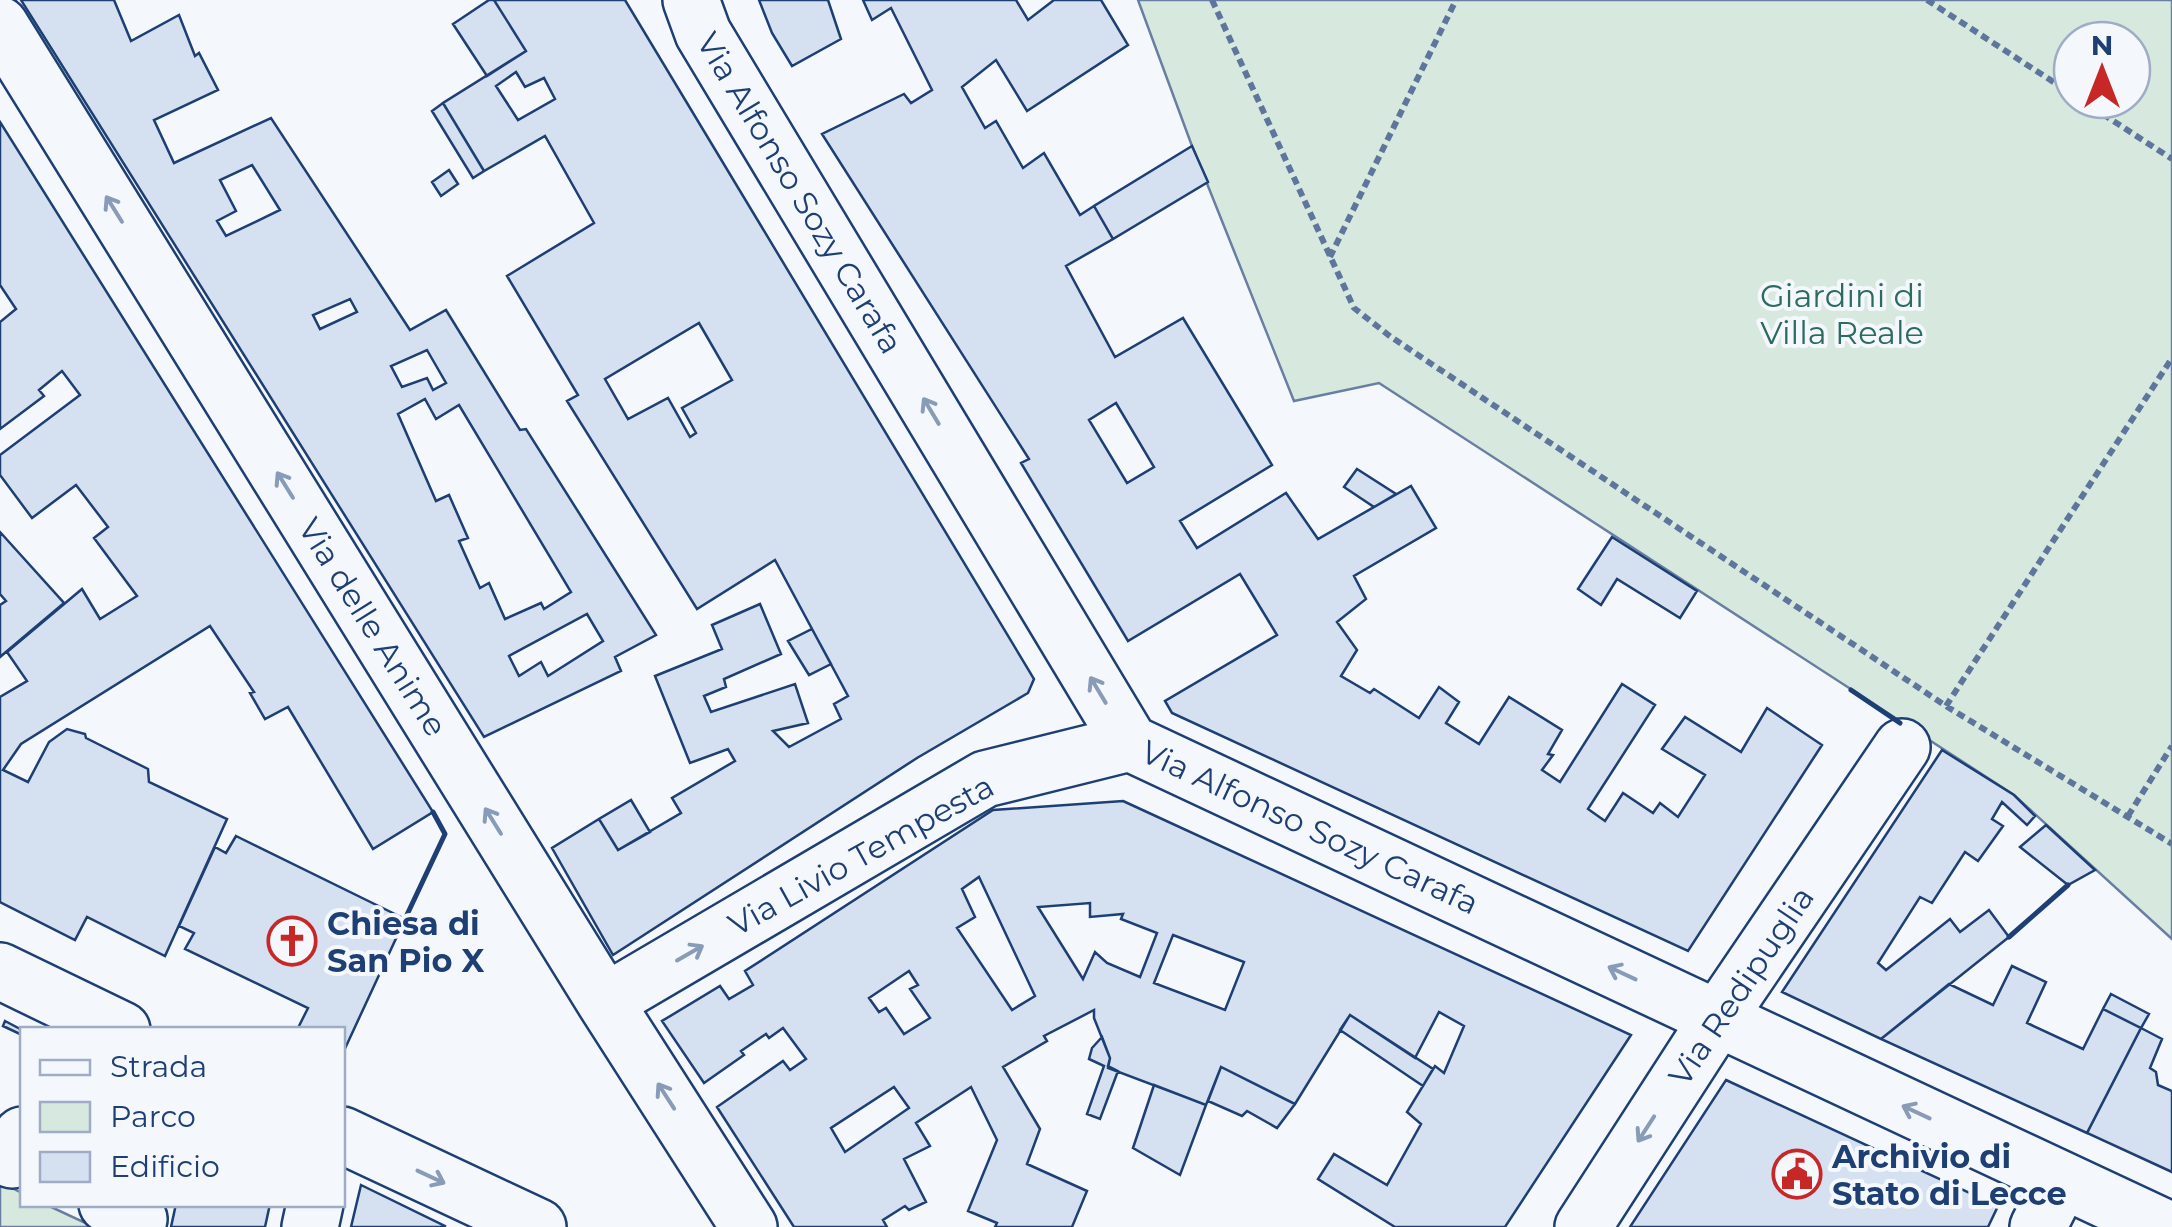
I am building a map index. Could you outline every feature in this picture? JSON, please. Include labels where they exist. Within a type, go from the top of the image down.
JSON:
[{"type":"street","name":"Via Alfonso Sozy Carafa","points":[[691,0],[703,33],[1130,743],[1718,1018],[2050,1204],[2163,1227]]},
{"type":"street","name":"Via delle Anime","points":[[0,26],[606,1002],[712,1203],[749,1227]]},
{"type":"street","name":"Via Livio Tempesta","points":[[606,1002],[985,780],[1130,743]]},
{"type":"street","name":"Via Redipuglia","points":[[1582,1227],[1902,747]]},
{"type":"street","points":[[0,970],[89,1022]]},
{"type":"street","points":[[345,1137],[518,1223]]},
{"type":"street","points":[[113,1207],[139,1220],[137,1227]]},
{"type":"path","points":[[1212,0],[1354,308],[1390,337],[1946,706],[2172,844]]},
{"type":"path","points":[[1330,257],[1456,0]]},
{"type":"path","points":[[1927,0],[2052,81]]},
{"type":"path","points":[[2112,120],[2172,159]]},
{"type":"path","points":[[1946,706],[2172,358]]},
{"type":"path","points":[[2128,816],[2172,746]]},
{"type":"green space","name":"Giardini di Villa Reale","points":[[1138,0],[2172,0],[2172,939],[2014,795],[1379,383],[1294,401]]},
{"type":"green space","points":[[0,1182],[20,1192],[20,1207],[51,1207],[94,1227],[0,1227]]},
{"type":"building","points":[[21,0],[114,0],[131,41],[179,15],[195,56],[199,53],[218,90],[154,120],[174,163],[271,118],[410,330],[446,310],[656,635],[615,657],[621,671],[484,737]],"holes":[[[252,165],[280,210],[226,236],[217,221],[236,211],[220,180]],[[350,299],[357,312],[320,329],[313,315]],[[427,350],[446,383],[433,390],[427,378],[402,387],[391,366]],[[425,399],[436,419],[459,405],[571,592],[544,609],[541,603],[505,619],[489,583],[480,588],[459,541],[468,538],[449,495],[436,501],[398,414]],[[587,614],[603,641],[548,676],[541,662],[519,676],[509,656]]]},
{"type":"building","points":[[494,0],[526,51],[487,76],[453,24]]},
{"type":"building","points":[[494,0],[625,0],[1034,679],[1028,693],[917,758],[613,955],[552,848],[599,819],[618,850],[681,813],[672,798],[735,761],[728,749],[690,763],[655,676],[722,649],[712,625],[760,604],[781,654],[724,679],[726,687],[704,696],[711,712],[795,684],[808,723],[773,731],[789,747],[841,719],[834,704],[848,696],[775,560],[697,609],[567,401],[578,395],[507,276],[594,223],[545,136],[484,171],[443,103],[526,51]],"holes":[[[516,72],[525,87],[544,78],[555,99],[518,120],[496,86]],[[699,323],[732,380],[682,408],[696,433],[690,437],[668,398],[628,419],[605,379]]]},
{"type":"building","points":[[759,0],[828,0],[841,39],[792,66],[772,33]]},
{"type":"building","points":[[863,0],[1016,0],[1028,20],[1054,0],[1101,0],[1128,45],[1027,111],[996,60],[962,87],[985,128],[996,121],[1023,168],[1044,153],[1080,215],[1094,206],[1113,239],[1066,266],[1115,357],[1183,318],[1272,465],[1180,521],[1197,548],[1286,493],[1318,539],[1411,486],[1436,528],[1354,576],[1366,599],[1337,622],[1357,650],[1341,676],[1370,693],[1374,689],[1419,718],[1439,687],[1459,702],[1446,723],[1479,744],[1509,697],[1562,730],[1548,754],[1553,755],[1542,770],[1560,782],[1622,684],[1655,705],[1588,809],[1605,821],[1623,793],[1653,813],[1660,803],[1678,817],[1705,775],[1662,749],[1685,717],[1741,752],[1767,708],[1822,745],[1688,951],[1172,713],[1165,701],[1277,635],[1240,574],[1128,641],[1021,463],[1029,459],[822,134],[904,94],[911,103],[932,90],[891,8],[872,20]],"holes":[[[1116,403],[1154,467],[1127,483],[1089,420]]]},
{"type":"building","points":[[443,103],[484,171],[473,178],[432,111]]},
{"type":"building","points":[[0,122],[433,812],[373,849],[288,707],[265,719],[250,693],[254,692],[210,626],[21,744],[3,770],[28,782],[49,742],[67,729],[85,734],[86,738],[148,769],[149,782],[227,819],[165,956],[87,917],[75,940],[0,902],[0,697],[27,681],[7,652],[82,589],[100,619],[137,596],[94,538],[108,527],[76,485],[32,518],[0,475],[0,455],[80,395],[62,371],[39,390],[44,396],[0,429],[0,322],[16,309],[0,285]]},
{"type":"building","points":[[1192,146],[1208,182],[1113,239],[1094,206]]},
{"type":"building","points":[[449,170],[458,184],[441,196],[432,182]]},
{"type":"building","points":[[1357,469],[1396,494],[1374,507],[1344,487]]},
{"type":"building","points":[[0,532],[64,603],[0,657],[0,605],[6,601],[0,594]]},
{"type":"building","points":[[1612,537],[1697,591],[1680,618],[1617,579],[1601,605],[1578,589]]},
{"type":"building","points":[[812,629],[831,664],[809,675],[788,641]]},
{"type":"building","points":[[1942,750],[2014,795],[2035,816],[2027,825],[2002,802],[1992,819],[2003,826],[1978,861],[1965,852],[1932,903],[1920,897],[1878,963],[1886,970],[1950,919],[1960,932],[1989,910],[2009,937],[1881,1039],[1782,992]]},
{"type":"building","points":[[631,800],[650,832],[618,850],[599,819]]},
{"type":"building","points":[[1123,801],[1631,1035],[1505,1227],[1395,1227],[1318,1179],[1334,1154],[1387,1185],[1421,1124],[1407,1112],[1435,1066],[1444,1073],[1464,1026],[1439,1012],[1415,1058],[1350,1015],[1295,1104],[1221,1067],[1206,1105],[1108,1068],[1110,1058],[1094,1010],[1044,1036],[1047,1041],[1003,1067],[1040,1129],[1027,1164],[1087,1191],[1072,1227],[995,1227],[997,1223],[968,1211],[997,1140],[971,1087],[916,1123],[930,1146],[904,1159],[926,1202],[909,1210],[905,1206],[883,1220],[887,1227],[794,1227],[717,1107],[783,1061],[790,1070],[806,1059],[783,1028],[741,1051],[744,1055],[704,1083],[662,1021],[720,986],[729,999],[753,985],[745,971],[993,810]],"holes":[[[979,877],[1035,996],[1012,1010],[957,928],[975,917],[962,889]],[[1090,903],[1090,917],[1123,914],[1121,919],[1157,933],[1140,977],[1107,963],[1095,952],[1083,979],[1038,907]],[[1173,935],[1244,962],[1225,1010],[1154,983]],[[909,971],[918,985],[910,989],[930,1018],[904,1034],[886,1008],[879,1012],[869,998]],[[894,1087],[909,1108],[845,1152],[831,1128]]]},
{"type":"building","points":[[2046,825],[2095,870],[2068,885],[2020,847]]},
{"type":"building","name":"Chiesa di San Pio X","points":[[236,836],[405,919],[345,1049],[345,1027],[298,1027],[308,1008],[185,949],[194,933],[179,926],[215,847],[226,853]]},
{"type":"building","points":[[2012,966],[2046,982],[2027,1023],[2083,1049],[2103,1009],[2141,1028],[2087,1133],[1881,1039],[1949,984],[1993,1005]]},
{"type":"building","points":[[2111,994],[2149,1014],[2141,1028],[2103,1009]]},
{"type":"building","points":[[1350,1015],[1433,1069],[1423,1086],[1340,1030]]},
{"type":"building","points":[[5,1021],[20,1029],[20,1034],[3,1026]]},
{"type":"building","points":[[2141,1028],[2162,1039],[2150,1068],[2156,1072],[2158,1085],[2172,1091],[2172,1172],[2087,1133]]},
{"type":"building","points":[[1102,1037],[1110,1058],[1108,1066],[1118,1071],[1100,1119],[1087,1114],[1104,1066],[1089,1059],[1092,1048]]},
{"type":"building","points":[[1221,1067],[1295,1104],[1277,1128],[1247,1111],[1242,1116],[1208,1101]]},
{"type":"building","name":"Archivio di Stato di Lecce","points":[[1726,1080],[1998,1206],[1988,1227],[1630,1227]]},
{"type":"building","points":[[1154,1085],[1206,1105],[1180,1175],[1133,1148]]},
{"type":"building","points":[[361,1185],[445,1226],[445,1227],[351,1227]]},
{"type":"building","points":[[175,1207],[269,1207],[265,1227],[171,1227]]},
{"type":"wall","points":[[1851,690],[1900,723]]},
{"type":"wall","points":[[405,919],[445,834],[433,812]]},
{"type":"wall","points":[[2009,937],[2068,885]]},
{"type":"place","name":"Chiesa di San Pio X","points":[[292,941]]},
{"type":"place","name":"Archivio di Stato di Lecce","points":[[1797,1174]]}]
